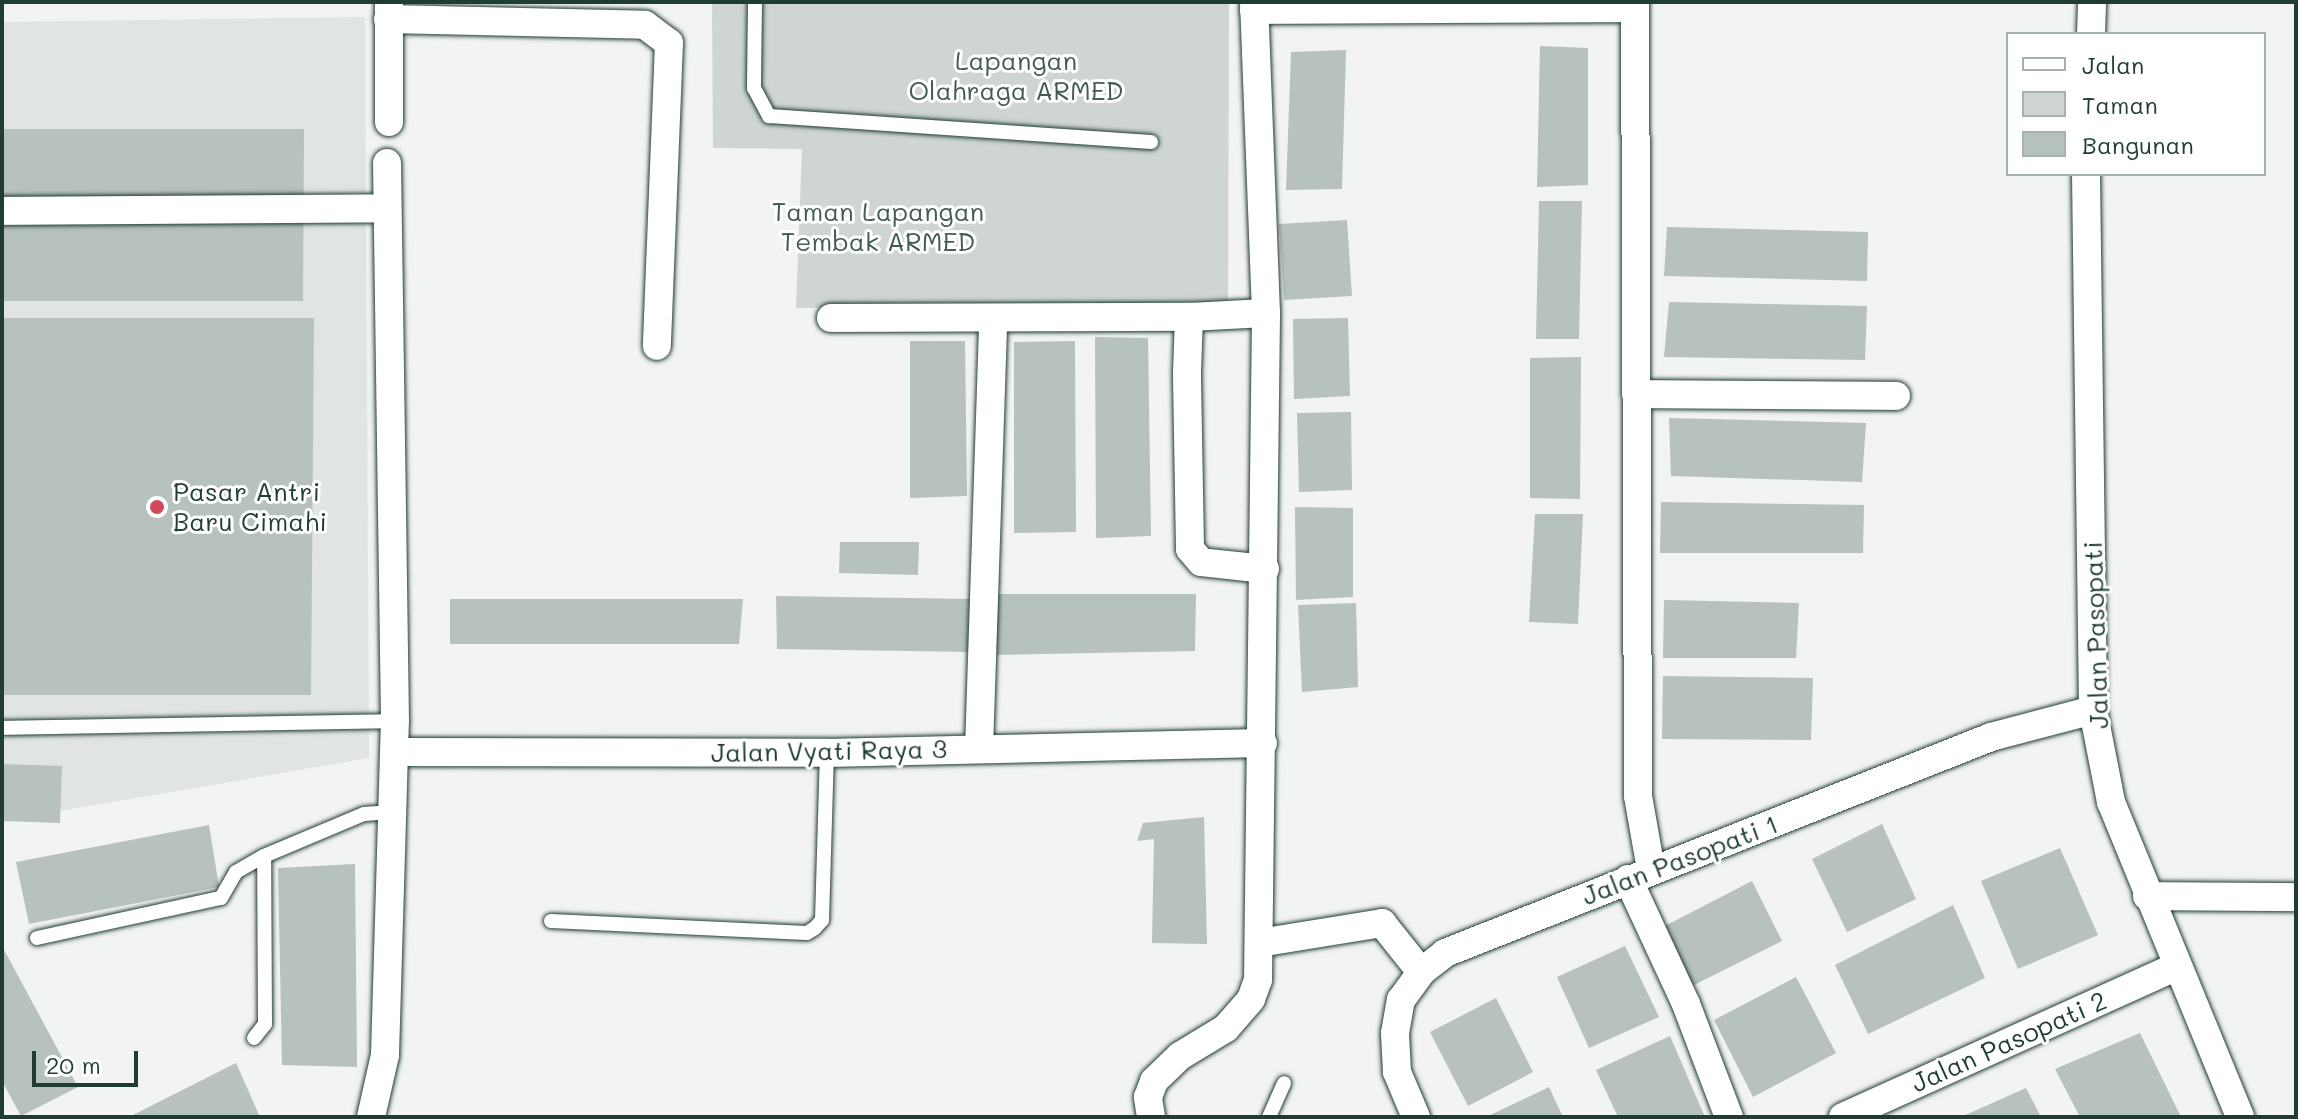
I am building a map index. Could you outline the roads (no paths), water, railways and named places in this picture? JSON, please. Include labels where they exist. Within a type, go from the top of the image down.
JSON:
[{"type":"street","points":[[2091,32],[2092,2]]},
{"type":"street","points":[[1151,1117],[1148,1097],[1154,1081],[1180,1056],[1226,1028],[1251,999],[1258,980],[1266,313],[1254,6],[1635,5],[1639,875],[1729,1117]]},
{"type":"street","points":[[389,122],[389,10],[645,25],[669,43],[657,346]]},
{"type":"street","points":[[371,1117],[385,1055],[395,721],[387,163]]},
{"type":"street","name":"Jalan Pasopati","points":[[2086,176],[2093,710],[2111,802],[2175,967],[2240,1117]]},
{"type":"street","points":[[2,211],[386,208]]},
{"type":"street","points":[[831,318],[1189,317],[1266,313]]},
{"type":"street","points":[[1189,317],[1190,549],[1201,562],[1265,569]]},
{"type":"street","points":[[979,749],[993,318]]},
{"type":"street","points":[[1636,394],[1896,396]]},
{"type":"street","name":"Jalan Pasopati 1","points":[[1416,1117],[1397,1072],[1395,1033],[1401,1000],[1421,972],[1445,953],[1991,737],[2093,710]]},
{"type":"street","name":"Jalan Vyati Raya 3","points":[[394,752],[827,753],[1263,743]]},
{"type":"street","points":[[2147,896],[2296,897]]},
{"type":"street","points":[[1259,943],[1382,923],[1421,972]]},
{"type":"street","name":"Jalan Pasopati 2","points":[[1843,1117],[2175,967]]},
{"type":"lane","points":[[755,2],[754,88],[769,116],[1151,142]]},
{"type":"lane","points":[[2,728],[395,721]]},
{"type":"lane","points":[[551,921],[807,933],[822,920],[827,753]]},
{"type":"lane","points":[[37,938],[221,898],[236,872],[264,856],[364,814],[392,812]]},
{"type":"lane","points":[[254,1038],[265,1024],[264,856]]},
{"type":"lane","points":[[1269,1117],[1284,1083]]},
{"type":"place","name":"Pasar Antri Baru Cimahi","points":[[157,507]]},
{"type":"park label","name":"Lapangan Olahraga ARMED","points":[[1016,76]]},
{"type":"park label","name":"Taman Lapangan Tembak ARMED","points":[[878,227]]}]
